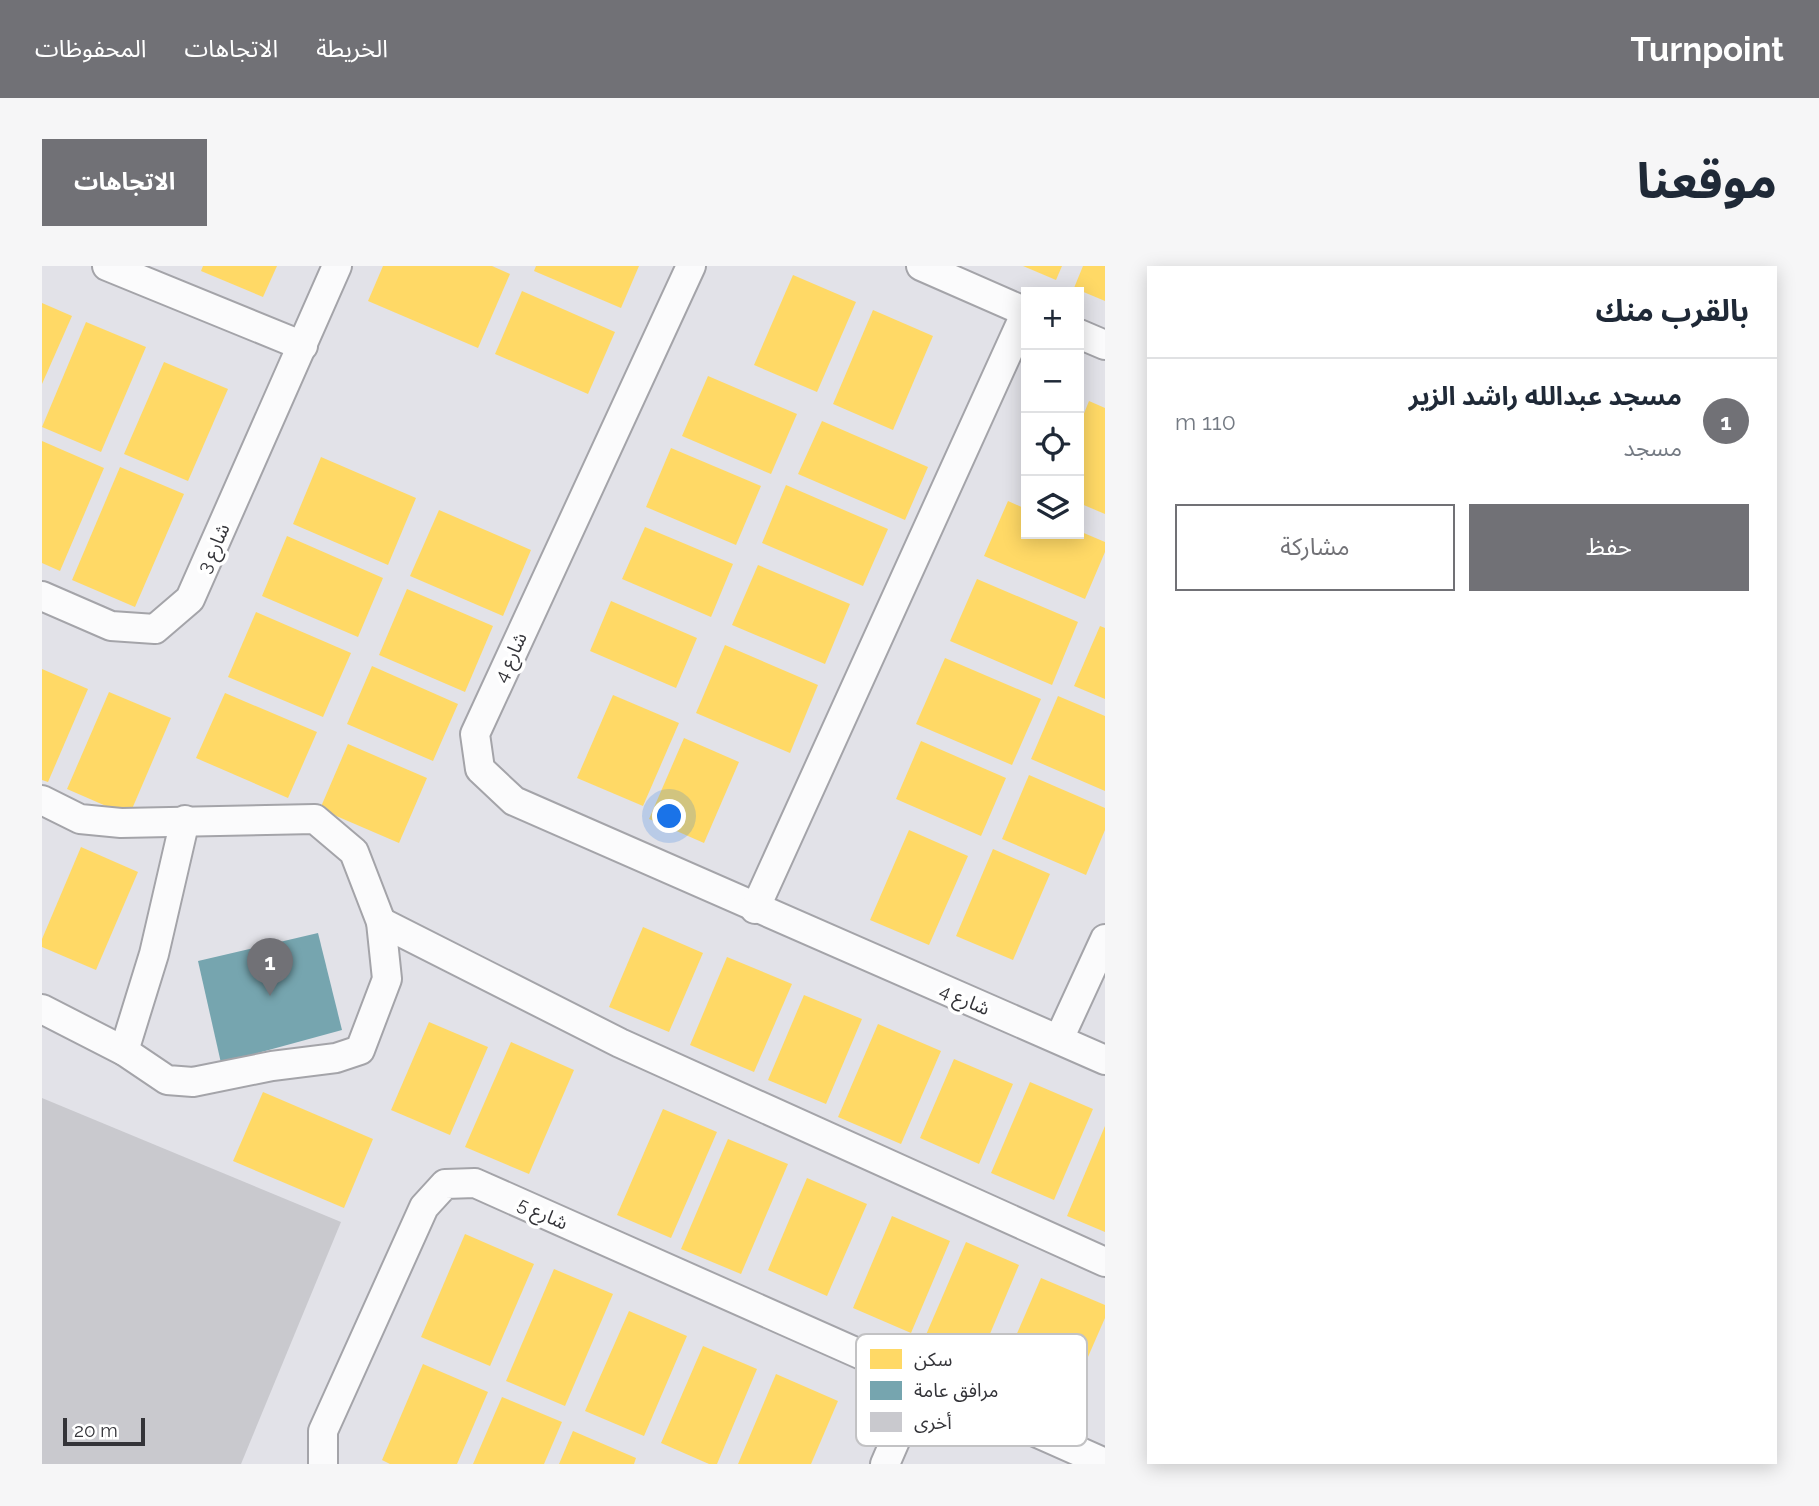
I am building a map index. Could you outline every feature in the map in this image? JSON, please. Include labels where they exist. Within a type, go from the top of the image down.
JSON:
[{"type":"street","points":[[107,266],[303,346]]},
{"type":"street","name":"شارع 3","points":[[42,596],[111,626],[155,629],[190,599],[337,266]]},
{"type":"street","name":"شارع 4","points":[[691,266],[475,734],[480,769],[514,801],[755,909],[1105,1060]]},
{"type":"street","points":[[921,266],[1021,310]]},
{"type":"street","points":[[755,909],[1021,323]]},
{"type":"street","points":[[1084,336],[1105,345]]},
{"type":"street","points":[[42,800],[80,819],[121,823],[315,819],[354,852],[381,922],[387,979],[360,1050],[336,1058],[272,1066],[193,1082],[167,1080],[124,1051],[42,1009]]},
{"type":"street","points":[[124,1051],[154,954],[186,820]]},
{"type":"street","points":[[381,922],[620,1043],[1105,1262]]},
{"type":"street","points":[[1059,1039],[1105,939]]},
{"type":"street","name":"شارع 5","points":[[323,1464],[323,1432],[424,1206],[445,1184],[475,1183],[856,1352]]},
{"type":"street","points":[[885,1464],[893,1446]]},
{"type":"street","name":"شارع 5","points":[[1067,1446],[1105,1463]]},
{"type":"building: سكن","points":[[203,266],[277,266],[263,297],[201,271]]},
{"type":"building: سكن","points":[[383,266],[492,266],[510,274],[478,348],[368,301]]},
{"type":"building: سكن","points":[[536,266],[639,266],[621,308],[534,271]]},
{"type":"building: سكن","points":[[1023,266],[1062,266],[1056,280]]},
{"type":"building: سكن","points":[[1083,266],[1105,266],[1105,301],[1084,292],[1084,287],[1074,287]]},
{"type":"building: سكن","points":[[793,275],[856,302],[817,392],[754,365]]},
{"type":"building: سكن","points":[[522,291],[615,332],[588,394],[495,354]]},
{"type":"building: سكن","points":[[42,303],[72,316],[42,384]]},
{"type":"building: سكن","points":[[873,310],[933,336],[893,430],[833,404]]},
{"type":"building: سكن","points":[[86,322],[146,347],[101,452],[42,427]]},
{"type":"building: سكن","points":[[164,362],[228,389],[188,481],[124,454]]},
{"type":"building: سكن","points":[[708,376],[797,414],[771,474],[682,436]]},
{"type":"building: سكن","points":[[1089,401],[1105,408],[1105,514],[1084,505],[1084,414]]},
{"type":"building: سكن","points":[[822,421],[928,467],[905,520],[798,474]]},
{"type":"building: سكن","points":[[42,441],[104,468],[60,571],[42,563]]},
{"type":"building: سكن","points":[[671,448],[761,486],[736,545],[646,507]]},
{"type":"building: سكن","points":[[321,457],[416,498],[388,565],[293,524]]},
{"type":"building: سكن","points":[[120,467],[184,494],[135,607],[72,580]]},
{"type":"building: سكن","points":[[786,485],[888,529],[863,586],[762,543]]},
{"type":"building: سكن","points":[[1008,501],[1021,507],[1021,539],[1084,539],[1084,533],[1105,542],[1105,552],[1085,599],[984,556]]},
{"type":"building: سكن","points":[[439,510],[531,550],[503,616],[410,576]]},
{"type":"building: سكن","points":[[645,527],[733,564],[711,617],[622,579]]},
{"type":"building: سكن","points":[[287,536],[383,578],[358,637],[262,596]]},
{"type":"building: سكن","points":[[758,565],[850,604],[825,664],[732,625]]},
{"type":"building: سكن","points":[[977,579],[1078,622],[1052,685],[950,641]]},
{"type":"building: سكن","points":[[407,589],[493,626],[465,692],[379,655]]},
{"type":"building: سكن","points":[[611,601],[697,638],[676,688],[590,651]]},
{"type":"building: سكن","points":[[256,612],[351,653],[323,717],[228,677]]},
{"type":"building: سكن","points":[[1100,626],[1105,628],[1105,699],[1074,686]]},
{"type":"building: سكن","points":[[725,645],[818,685],[790,753],[696,713]]},
{"type":"building: سكن","points":[[945,658],[1041,699],[1012,765],[916,724]]},
{"type":"building: سكن","points":[[372,666],[458,704],[433,761],[347,724]]},
{"type":"building: سكن","points":[[42,669],[88,689],[48,782],[42,780]]},
{"type":"building: سكن","points":[[109,692],[171,718],[129,816],[67,789]]},
{"type":"building: سكن","points":[[225,693],[317,732],[288,798],[196,758]]},
{"type":"building: سكن","points":[[613,695],[679,723],[643,806],[577,778]]},
{"type":"building: سكن","points":[[1058,696],[1105,716],[1105,791],[1031,759]]},
{"type":"building: سكن","points":[[684,738],[739,762],[704,843],[649,819]]},
{"type":"building: سكن","points":[[921,741],[1006,778],[981,836],[896,799]]},
{"type":"building: سكن","points":[[348,744],[427,778],[399,843],[320,809]]},
{"type":"building: سكن","points":[[1029,775],[1105,808],[1105,830],[1086,875],[1002,839]]},
{"type":"building: سكن","points":[[909,830],[968,856],[929,945],[870,920]]},
{"type":"building: سكن","points":[[81,847],[138,872],[96,970],[42,947],[42,939]]},
{"type":"building: سكن","points":[[993,849],[1050,874],[1013,960],[956,936]]},
{"type":"building: سكن","points":[[643,927],[703,953],[669,1032],[609,1007]]},
{"type":"building: سكن","points":[[727,957],[792,984],[754,1072],[690,1045]]},
{"type":"building: سكن","points":[[804,995],[862,1019],[826,1104],[768,1080]]},
{"type":"building: سكن","points":[[429,1022],[488,1047],[450,1135],[391,1110]]},
{"type":"building: سكن","points":[[878,1024],[941,1051],[901,1144],[838,1117]]},
{"type":"building: سكن","points":[[511,1042],[574,1070],[529,1174],[465,1147]]},
{"type":"building: سكن","points":[[954,1059],[1013,1084],[979,1164],[920,1138]]},
{"type":"building: سكن","points":[[1030,1082],[1093,1109],[1054,1200],[991,1173]]},
{"type":"building: سكن","points":[[263,1092],[373,1139],[344,1208],[233,1161]]},
{"type":"building: سكن","points":[[663,1109],[717,1132],[671,1238],[617,1215]]},
{"type":"building: سكن","points":[[1105,1126],[1105,1232],[1067,1216]]},
{"type":"building: سكن","points":[[728,1139],[788,1164],[741,1274],[681,1249]]},
{"type":"building: سكن","points":[[807,1178],[867,1204],[827,1296],[768,1270]]},
{"type":"building: سكن","points":[[892,1216],[950,1241],[911,1333],[853,1308]]},
{"type":"building: سكن","points":[[465,1234],[534,1264],[490,1366],[421,1337]]},
{"type":"building: سكن","points":[[966,1242],[1019,1265],[990,1334],[926,1334]]},
{"type":"building: سكن","points":[[554,1269],[613,1294],[565,1406],[506,1381]]},
{"type":"building: سكن","points":[[1041,1278],[1105,1305],[1105,1318],[1087,1359],[1087,1334],[1017,1334]]},
{"type":"building: سكن","points":[[629,1311],[687,1336],[644,1436],[585,1411]]},
{"type":"building: سكن","points":[[703,1346],[757,1369],[717,1464],[709,1464],[661,1443]]},
{"type":"building: سكن","points":[[423,1364],[488,1392],[457,1464],[390,1464],[382,1460]]},
{"type":"building: سكن","points":[[776,1374],[838,1401],[811,1464],[738,1464]]},
{"type":"building: سكن","points":[[502,1397],[562,1422],[544,1464],[473,1464]]},
{"type":"building: سكن","points":[[573,1431],[636,1458],[634,1464],[559,1464]]},
{"type":"building: مرافق عامة","points":[[318,933],[342,1030],[221,1063],[198,961]]},
{"type":"building: أخرى","points":[[42,1098],[341,1222],[241,1464],[42,1464]]},
{"type":"place","name":"مسجد عبدالله راشد الزير","points":[[270,996]]}]
